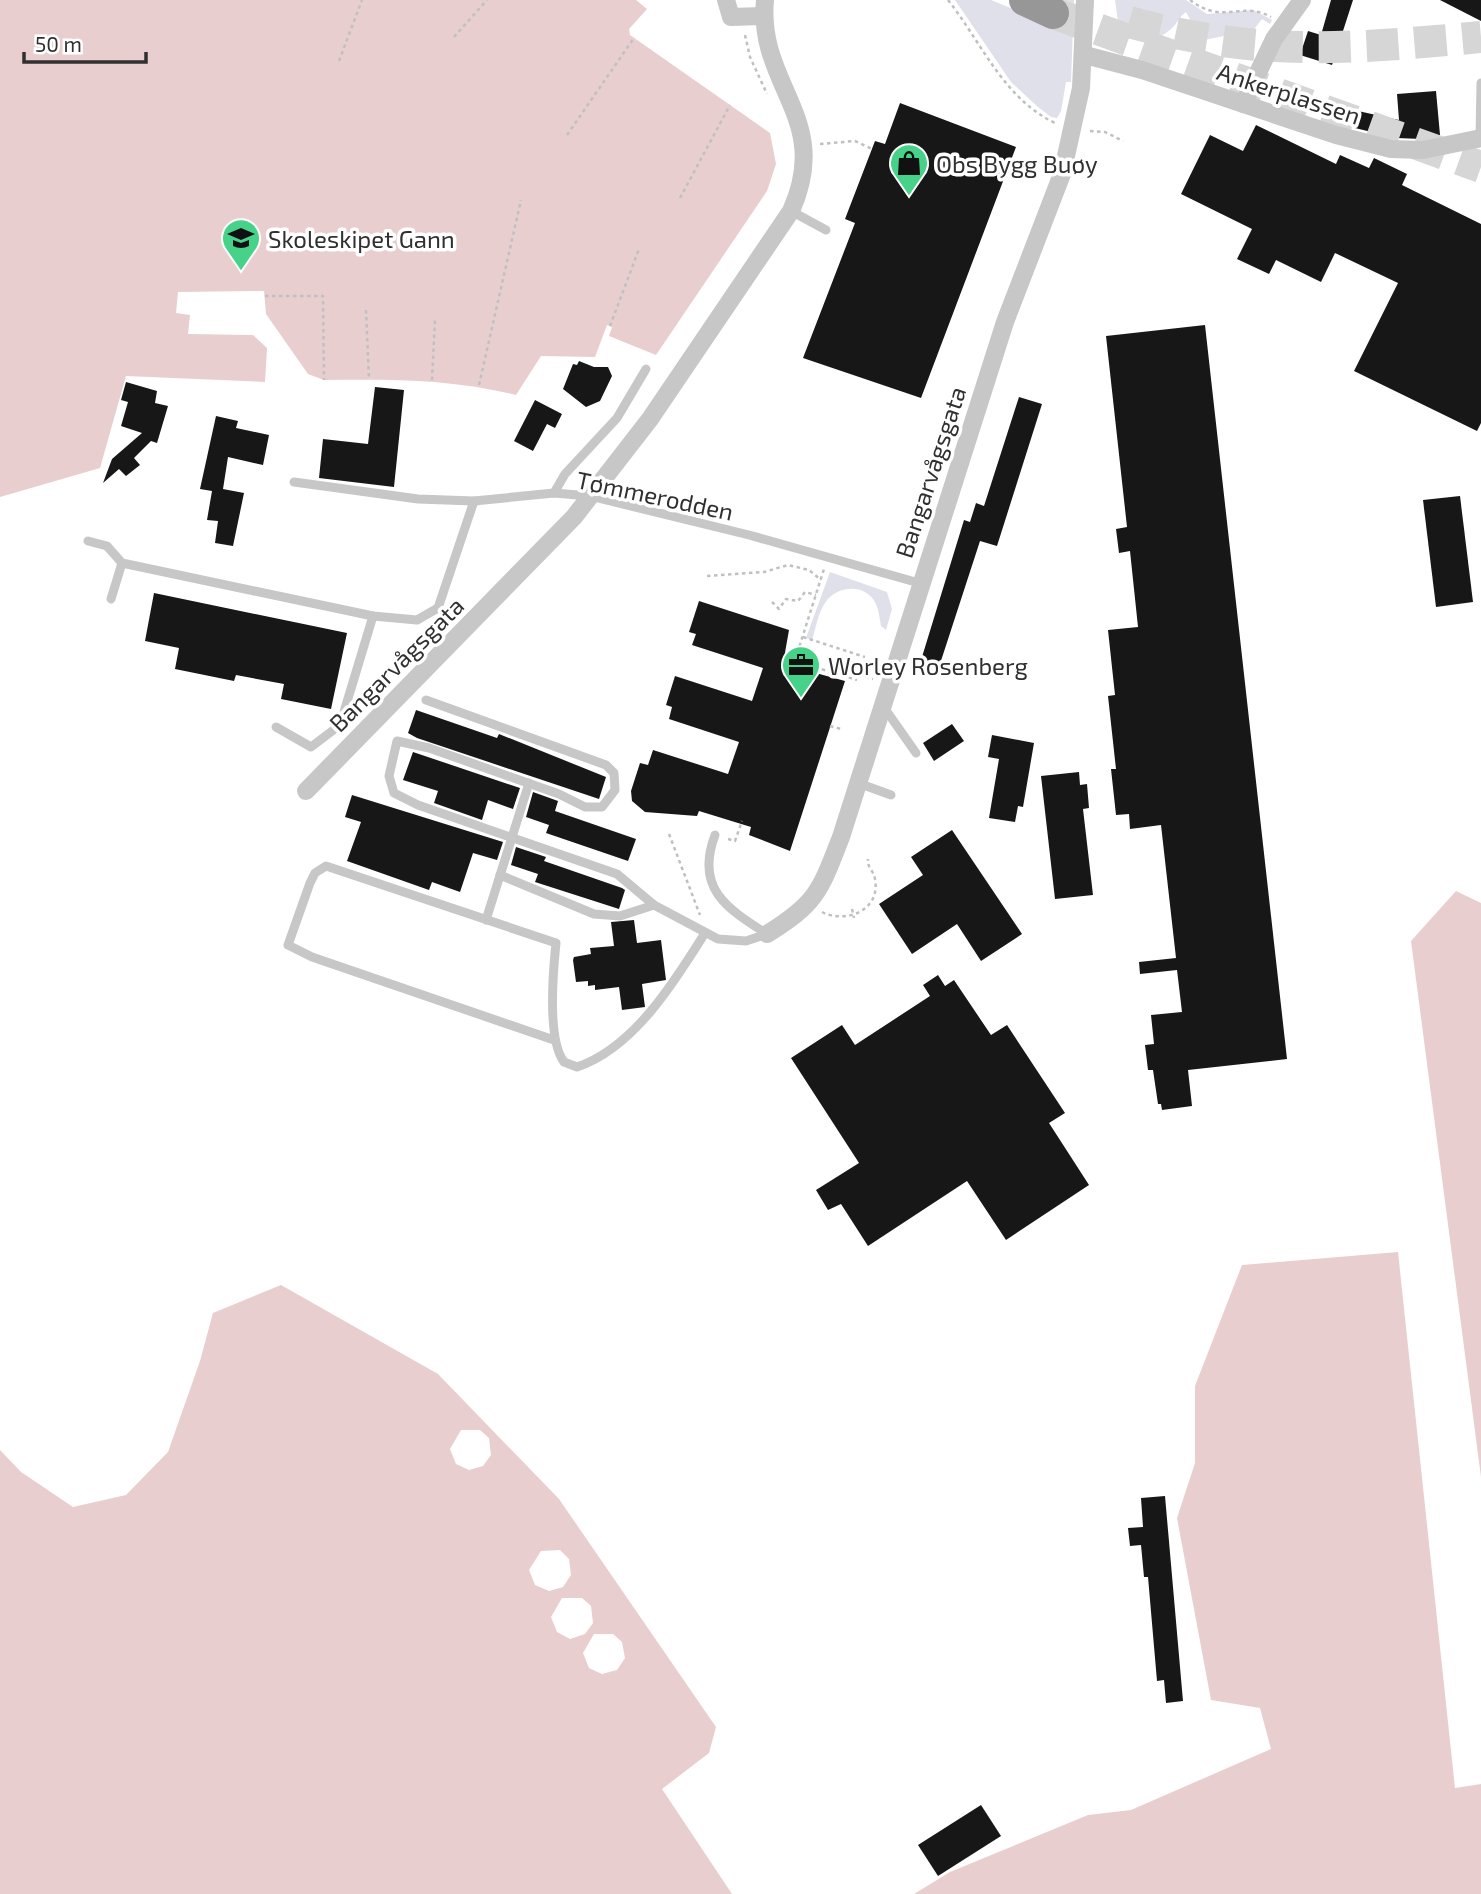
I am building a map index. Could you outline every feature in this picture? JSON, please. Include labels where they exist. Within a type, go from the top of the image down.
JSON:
[{"type":"street","points":[[726,0],[728,13],[734,18],[764,8]]},
{"type":"street","name":"Bangarvågsgata","points":[[767,934],[800,913],[817,896],[858,783],[919,583],[1005,321],[1062,174],[1081,88],[1085,54],[1085,0]]},
{"type":"street","points":[[1243,104],[1283,25],[1302,0]]},
{"type":"street","name":"Bangarvågsgata","points":[[306,791],[564,529],[650,419],[791,211],[801,182],[804,145],[798,117],[768,50],[764,8]]},
{"type":"street","name":"Ankerplassen","points":[[1085,54],[1391,149],[1423,150],[1481,138]]},
{"type":"lane","points":[[1481,83],[1481,138]]},
{"type":"lane","points":[[791,211],[827,230]]},
{"type":"lane","points":[[554,493],[565,474],[617,418],[646,369]]},
{"type":"lane","name":"Tømmerodden","points":[[294,482],[418,499],[474,500],[554,493],[590,496],[749,535],[919,583]]},
{"type":"lane","points":[[88,541],[107,545],[122,563],[373,616],[417,620],[438,608],[474,500]]},
{"type":"lane","points":[[111,599],[122,563]]},
{"type":"lane","points":[[276,727],[311,747],[340,725],[373,616]]},
{"type":"lane","points":[[426,700],[606,765],[614,773],[615,783],[607,803],[594,809],[429,748],[397,741],[389,776],[394,793],[418,805],[617,874],[654,905],[709,935],[739,942],[767,934]]},
{"type":"lane","points":[[883,706],[916,753]]},
{"type":"lane","points":[[486,920],[529,783]]},
{"type":"lane","points":[[858,783],[891,795]]},
{"type":"lane","points":[[715,835],[708,866],[712,883],[732,912],[767,934]]},
{"type":"lane","points":[[554,1040],[312,957],[288,945],[315,873],[326,866],[556,943],[552,990],[554,1040],[564,1062],[577,1067],[615,1044],[672,986],[709,935]]},
{"type":"lane","points":[[500,875],[594,914],[620,916],[654,905]]},
{"type":"path","points":[[339,61],[362,0]]},
{"type":"path","points":[[454,37],[487,0]]},
{"type":"path","points":[[948,0],[1006,83],[1026,104],[1062,126]]},
{"type":"path","points":[[1190,0],[1209,12],[1257,8],[1283,25]]},
{"type":"path","points":[[568,135],[634,38]]},
{"type":"path","points":[[680,198],[730,104]]},
{"type":"path","points":[[1085,131],[1105,132],[1123,141]]},
{"type":"path","points":[[816,144],[855,141],[872,149]]},
{"type":"path","points":[[479,386],[521,200]]},
{"type":"path","points":[[610,326],[639,248]]},
{"type":"path","points":[[265,296],[323,296],[324,380]]},
{"type":"path","points":[[366,310],[369,379]]},
{"type":"path","points":[[432,380],[435,319]]},
{"type":"path","points":[[791,673],[828,558]]},
{"type":"path","points":[[706,576],[764,572],[788,565],[808,570],[821,580]]},
{"type":"path","points":[[772,602],[779,609],[786,599],[795,602],[805,592],[816,595]]},
{"type":"path","points":[[803,637],[865,657]]},
{"type":"path","points":[[795,661],[857,680]]},
{"type":"path","points":[[859,674],[873,679]]},
{"type":"path","points":[[830,726],[842,729]]},
{"type":"path","points":[[715,835],[735,841],[742,821]]},
{"type":"path","points":[[669,834],[694,905],[709,935]]},
{"type":"path","points":[[821,911],[830,916],[854,916],[863,910],[875,896],[875,878],[867,864],[868,859]]},
{"type":"path","points":[[852,909],[854,916]]},
{"type":"shaded area","points":[[0,0],[636,0],[647,9],[629,29],[630,35],[770,133],[776,164],[767,191],[656,355],[609,336],[612,327],[607,325],[595,357],[541,356],[516,395],[445,383],[324,380],[308,374],[266,314],[264,291],[178,292],[176,313],[190,315],[188,334],[253,335],[267,348],[265,382],[126,376],[100,468],[0,497]]},
{"type":"shaded area","points":[[955,0],[991,0],[1050,24],[1056,0],[1074,0],[1071,82],[1066,82],[1061,111],[1057,118],[1051,117],[1038,107],[1011,82]]},
{"type":"shaded area","points":[[1115,0],[1186,0],[1207,14],[1253,10],[1272,20],[1270,24],[1262,19],[1239,49],[1224,36],[1204,40],[1200,38],[1186,12],[1164,34],[1144,39],[1131,36],[1119,28]]},
{"type":"shaded area","points":[[830,572],[887,592],[892,609],[886,630],[881,626],[873,599],[862,591],[848,589],[829,598],[821,611],[812,640],[806,638]]},
{"type":"shaded area","points":[[1456,891],[1481,903],[1481,1477],[1411,941]]},
{"type":"shaded area","points":[[1398,1252],[1455,1788],[1481,1784],[1481,1894],[914,1894],[950,1872],[1088,1815],[1131,1810],[1271,1749],[1260,1708],[1211,1700],[1177,1518],[1195,1463],[1195,1386],[1242,1265]]},
{"type":"shaded area","points":[[281,1285],[438,1374],[559,1499],[716,1727],[709,1753],[662,1789],[732,1894],[0,1894],[0,1450],[21,1472],[73,1507],[126,1495],[168,1452],[200,1361],[213,1313]],"holes":[[[461,1430],[480,1430],[489,1438],[491,1455],[483,1466],[469,1470],[456,1464],[450,1449]],[[560,1550],[569,1559],[571,1575],[563,1587],[549,1591],[535,1585],[529,1570],[541,1551]],[[562,1598],[582,1598],[591,1606],[593,1623],[585,1634],[570,1639],[557,1632],[551,1617]],[[594,1634],[613,1634],[622,1642],[625,1658],[617,1670],[602,1674],[589,1668],[583,1653]]]},
{"type":"building","points":[[1331,0],[1353,0],[1332,65],[1300,55],[1308,31],[1321,35]]},
{"type":"building","points":[[1440,0],[1481,0],[1481,21]]},
{"type":"building","points":[[1436,91],[1440,135],[1422,139],[1396,138],[1355,128],[1358,111],[1399,120],[1397,94]]},
{"type":"building","points":[[900,103],[1016,147],[921,398],[803,358],[855,223],[845,219],[875,141],[885,144]]},
{"type":"building","points":[[1256,125],[1336,164],[1340,155],[1369,168],[1374,158],[1407,174],[1402,185],[1481,224],[1481,423],[1477,431],[1354,371],[1398,283],[1335,253],[1321,282],[1276,260],[1269,274],[1237,259],[1252,229],[1181,194],[1210,135],[1243,151]]},
{"type":"building","points":[[1205,325],[1287,1059],[1188,1070],[1192,1106],[1162,1110],[1161,1104],[1158,1104],[1153,1070],[1148,1070],[1145,1045],[1154,1044],[1151,1015],[1182,1012],[1177,970],[1140,974],[1139,962],[1176,958],[1161,825],[1130,829],[1129,814],[1116,815],[1111,769],[1116,769],[1108,696],[1115,695],[1108,630],[1138,627],[1130,551],[1119,553],[1116,529],[1127,527],[1106,336]]},
{"type":"building","points":[[579,361],[594,367],[608,367],[612,376],[600,401],[586,407],[563,389],[573,364],[577,365]]},
{"type":"building","points":[[126,382],[157,391],[155,403],[168,406],[157,443],[151,441],[134,458],[140,465],[126,476],[119,469],[103,483],[112,459],[142,433],[121,426],[128,402],[121,400]]},
{"type":"building","points":[[375,387],[404,390],[394,487],[319,478],[323,439],[368,444]]},
{"type":"building","points":[[1019,397],[1042,404],[997,546],[980,541],[934,676],[918,670],[964,520],[970,522],[976,503],[984,506]]},
{"type":"building","points":[[535,400],[562,414],[555,428],[547,424],[533,451],[514,441]]},
{"type":"building","points":[[216,416],[238,421],[236,428],[269,435],[263,465],[228,457],[223,489],[244,493],[233,546],[215,543],[218,521],[207,520],[212,491],[200,489]]},
{"type":"building","points":[[1460,496],[1473,602],[1436,607],[1423,500]]},
{"type":"building","points":[[154,593],[347,633],[331,709],[281,699],[284,684],[236,675],[234,681],[175,669],[179,648],[145,641]]},
{"type":"building","points":[[699,601],[789,630],[783,664],[845,681],[790,851],[749,835],[751,827],[699,811],[697,816],[645,812],[632,801],[631,791],[640,763],[648,765],[653,750],[728,774],[739,742],[669,719],[672,707],[666,705],[675,676],[752,701],[763,668],[692,645],[696,634],[689,632]]},
{"type":"building","points":[[416,710],[497,738],[499,734],[606,777],[599,799],[417,738],[408,733]]},
{"type":"building","points":[[952,724],[964,741],[934,761],[923,743]]},
{"type":"building","points":[[992,735],[1034,743],[1023,807],[1018,806],[1015,822],[989,818],[999,759],[988,757]]},
{"type":"building","points":[[413,752],[520,788],[513,809],[488,800],[482,820],[434,803],[438,791],[403,780]]},
{"type":"building","points":[[1079,772],[1080,785],[1087,784],[1089,808],[1083,809],[1093,895],[1055,899],[1041,776]]},
{"type":"building","points":[[533,792],[558,801],[555,811],[636,839],[628,861],[546,833],[549,825],[526,817]]},
{"type":"building","points":[[352,795],[503,842],[497,860],[473,853],[460,892],[432,882],[429,890],[347,861],[361,822],[345,817]]},
{"type":"building","points":[[952,830],[1022,934],[981,961],[957,924],[912,954],[879,904],[923,875],[911,857]]},
{"type":"building","points":[[516,847],[546,857],[544,861],[622,888],[625,890],[619,909],[535,882],[538,874],[511,865]]},
{"type":"building","points":[[634,920],[637,943],[661,940],[666,980],[642,984],[645,1007],[622,1010],[619,987],[595,990],[595,985],[588,986],[588,981],[576,982],[573,960],[574,957],[591,954],[590,948],[614,946],[611,922]]},
{"type":"building","points":[[938,975],[945,986],[954,980],[991,1035],[1007,1025],[1065,1113],[1049,1123],[1089,1185],[1006,1240],[967,1181],[868,1246],[841,1204],[828,1210],[816,1190],[859,1163],[791,1058],[842,1025],[855,1045],[930,996],[923,985]]},
{"type":"building","points":[[1165,1496],[1183,1701],[1166,1703],[1164,1680],[1157,1681],[1148,1577],[1144,1577],[1141,1545],[1130,1546],[1128,1528],[1143,1527],[1141,1498]]},
{"type":"building","points":[[981,1805],[1001,1836],[938,1876],[918,1845]]},
{"type":"tunnel","points":[[1053,13],[1481,167]]},
{"type":"tunnel","points":[[1129,22],[1220,41],[1304,47],[1389,45],[1481,37]]},
{"type":"place","name":"Obs Bygg Buøy","points":[[909,197]]},
{"type":"place","name":"Skoleskipet Gann","points":[[241,272]]},
{"type":"place","name":"Worley Rosenberg","points":[[801,699]]}]
